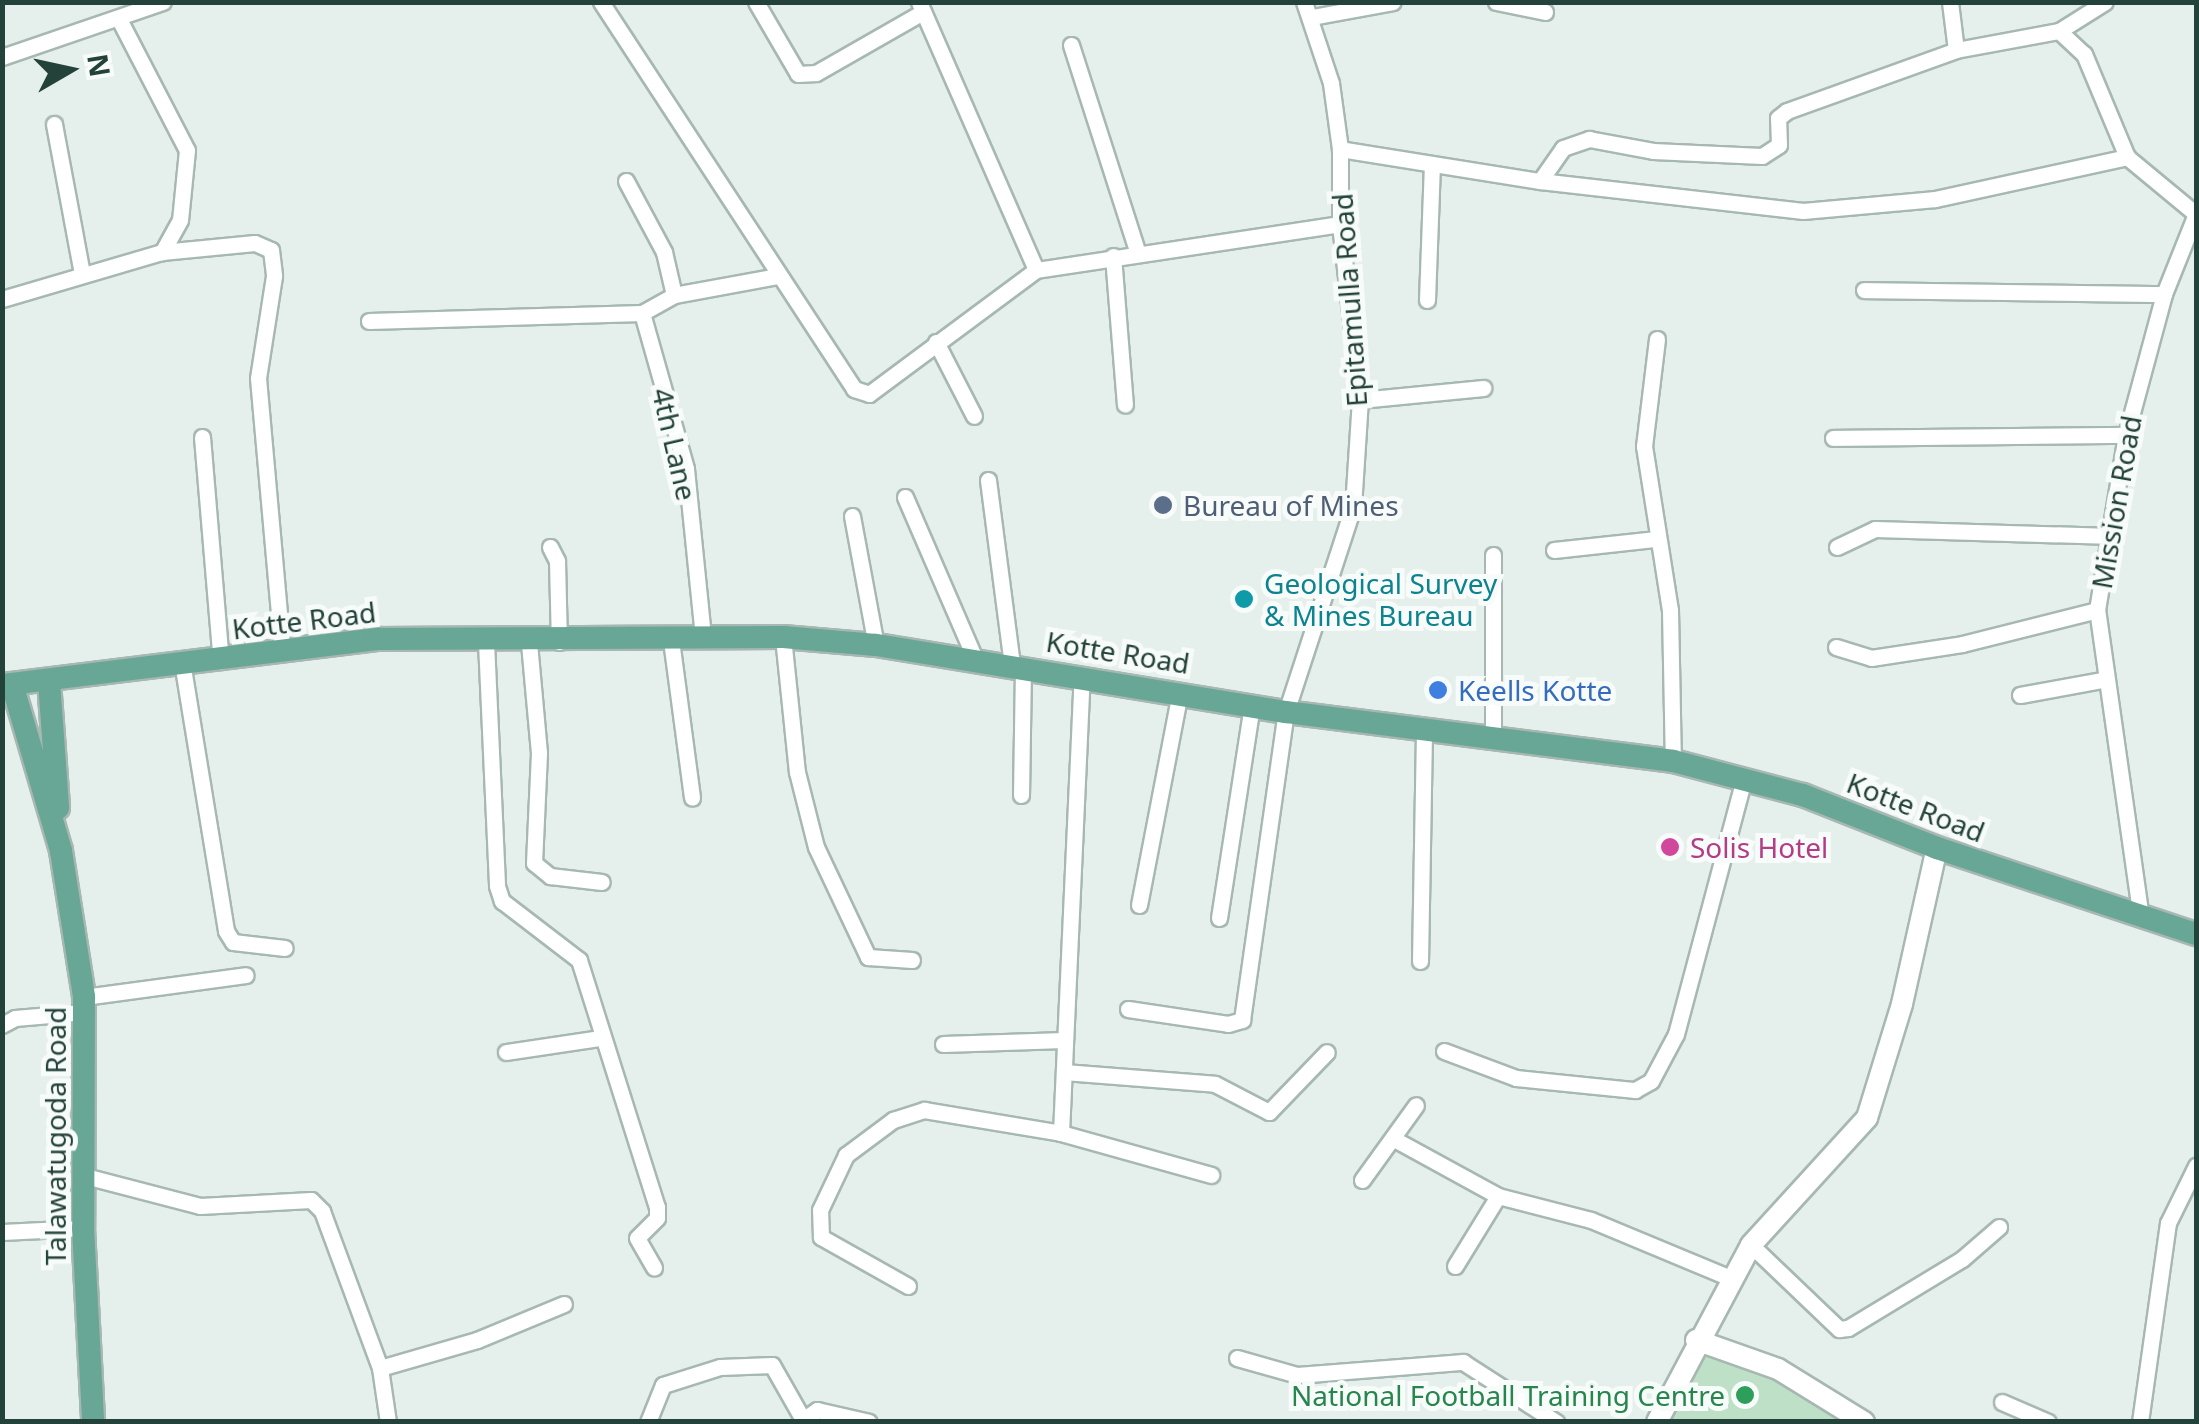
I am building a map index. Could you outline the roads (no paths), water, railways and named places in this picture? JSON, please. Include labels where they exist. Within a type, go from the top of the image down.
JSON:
[{"type":"main road","name":"Kotte Road","points":[[7,684],[182,668],[282,649],[378,639],[529,643],[703,636],[876,644],[1286,712],[1673,761],[1803,795],[1937,848],[2196,934]]},
{"type":"main road","name":"Talawatugoda Road","points":[[49,681],[61,851],[85,1005],[82,1228],[93,1422]]},
{"type":"main road","name":"Talawatugoda Road","points":[[7,684],[61,851]]},
{"type":"street","points":[[2,56],[120,21],[162,2]]},
{"type":"street","points":[[602,2],[854,389],[869,394],[1036,270],[1137,250],[1340,224]]},
{"type":"street","points":[[756,2],[798,74],[816,72],[921,7],[1036,270]]},
{"type":"street","points":[[1308,10],[1394,2]]},
{"type":"street","points":[[1496,2],[1545,12]]},
{"type":"street","points":[[1950,2],[1956,50]]},
{"type":"street","points":[[1540,182],[1563,148],[1589,139],[1652,151],[1762,156],[1778,145],[1778,118],[1787,111],[1956,50],[2060,31],[2105,2]]},
{"type":"street","name":"Epitamulla Road","points":[[1128,1009],[1228,1024],[1242,1020],[1286,712],[1352,507],[1360,400],[1340,224],[1340,149],[1332,83],[1308,10]]},
{"type":"street","points":[[120,21],[188,150],[180,220],[162,252]]},
{"type":"street","points":[[2060,31],[2084,54],[2127,157],[2196,214]]},
{"type":"street","points":[[1071,45],[1137,250]]},
{"type":"street","points":[[54,124],[82,274]]},
{"type":"street","points":[[1340,149],[1540,182],[1803,210],[1935,200],[2127,157]]},
{"type":"street","points":[[1427,300],[1432,166]]},
{"type":"street","points":[[626,182],[664,252],[674,295]]},
{"type":"street","name":"Mission Road","points":[[2141,918],[2096,610],[2105,536],[2126,435],[2164,294],[2196,214]]},
{"type":"street","points":[[2,299],[162,252],[255,243],[272,250],[274,276],[258,378],[282,649]]},
{"type":"street","points":[[1112,256],[1125,405]]},
{"type":"street","points":[[369,321],[642,312],[674,295],[778,276]]},
{"type":"street","points":[[1864,290],[2164,294]]},
{"type":"street","name":"4th Lane","points":[[642,312],[686,469],[703,636]]},
{"type":"street","points":[[1657,339],[1644,446],[1670,610],[1673,761]]},
{"type":"street","points":[[936,342],[974,416]]},
{"type":"street","points":[[1360,400],[1483,388]]},
{"type":"street","points":[[1833,438],[2126,435]]},
{"type":"street","points":[[202,437],[221,660]]},
{"type":"street","points":[[988,480],[1018,666],[1022,795]]},
{"type":"street","points":[[905,497],[976,661]]},
{"type":"street","points":[[852,516],[876,644]]},
{"type":"street","points":[[1836,547],[1875,529],[2105,536]]},
{"type":"street","points":[[1554,550],[1656,539]]},
{"type":"street","points":[[550,547],[557,562],[560,642]]},
{"type":"street","points":[[1492,555],[1493,739]]},
{"type":"street","points":[[1836,647],[1871,658],[1962,644],[2096,610]]},
{"type":"street","points":[[783,637],[797,772],[816,847],[868,957],[912,960]]},
{"type":"street","points":[[671,640],[692,798]]},
{"type":"street","points":[[486,642],[497,886],[502,902],[579,960],[600,1038],[656,1207],[656,1218],[637,1238],[654,1267]]},
{"type":"street","points":[[529,643],[539,752],[534,862],[550,876],[602,882]]},
{"type":"street","points":[[182,668],[226,931],[234,942],[285,948]]},
{"type":"street","points":[[1061,1133],[1082,678]]},
{"type":"street","points":[[2020,695],[2107,678]]},
{"type":"street","points":[[1139,905],[1180,692]]},
{"type":"street","points":[[1219,918],[1252,704]]},
{"type":"street","points":[[1420,961],[1424,730]]},
{"type":"street","points":[[1444,1051],[1516,1078],[1634,1090],[1651,1080],[1681,1016],[1744,779]]},
{"type":"street","points":[[1657,1422],[1728,1277],[1751,1245],[1867,1118],[1902,1004],[1937,848]]},
{"type":"street","points":[[2,1025],[16,1018],[246,975]]},
{"type":"street","points":[[506,1052],[600,1038]]},
{"type":"street","points":[[942,1044],[1064,1040]]},
{"type":"street","points":[[1064,1072],[1215,1084],[1269,1112],[1327,1052]]},
{"type":"street","points":[[1362,1180],[1416,1105]]},
{"type":"street","points":[[908,1286],[821,1238],[820,1210],[846,1155],[893,1120],[924,1110],[1061,1133],[1211,1175]]},
{"type":"street","points":[[1394,1139],[1498,1196],[1591,1220],[1728,1277]]},
{"type":"street","points":[[2140,1422],[2168,1223],[2196,1166]]},
{"type":"street","points":[[85,1176],[200,1206],[312,1200],[322,1210],[380,1368],[388,1422]]},
{"type":"street","points":[[1455,1266],[1498,1196]]},
{"type":"street","points":[[1751,1245],[1839,1328],[1848,1328],[1962,1258],[1999,1227]]},
{"type":"street","points":[[2,1232],[82,1228]]},
{"type":"street","points":[[380,1368],[477,1340],[564,1304]]},
{"type":"street","points":[[1696,1340],[1778,1369],[1864,1422]]},
{"type":"street","points":[[1237,1358],[1297,1375],[1462,1362],[1556,1422]]},
{"type":"street","points":[[648,1422],[663,1384],[720,1367],[772,1365],[801,1419],[817,1410],[869,1422]]},
{"type":"street","points":[[2002,1402],[2048,1422]]},
{"type":"place","name":"Bureau of Mines","points":[[1163,505]]},
{"type":"place","name":"Geological Survey & Mines Bureau","points":[[1244,599]]},
{"type":"place","name":"Keells Kotte","points":[[1438,690]]},
{"type":"place","name":"Solis Hotel","points":[[1670,847]]},
{"type":"place","name":"National Football Training Centre","points":[[1745,1395]]}]
